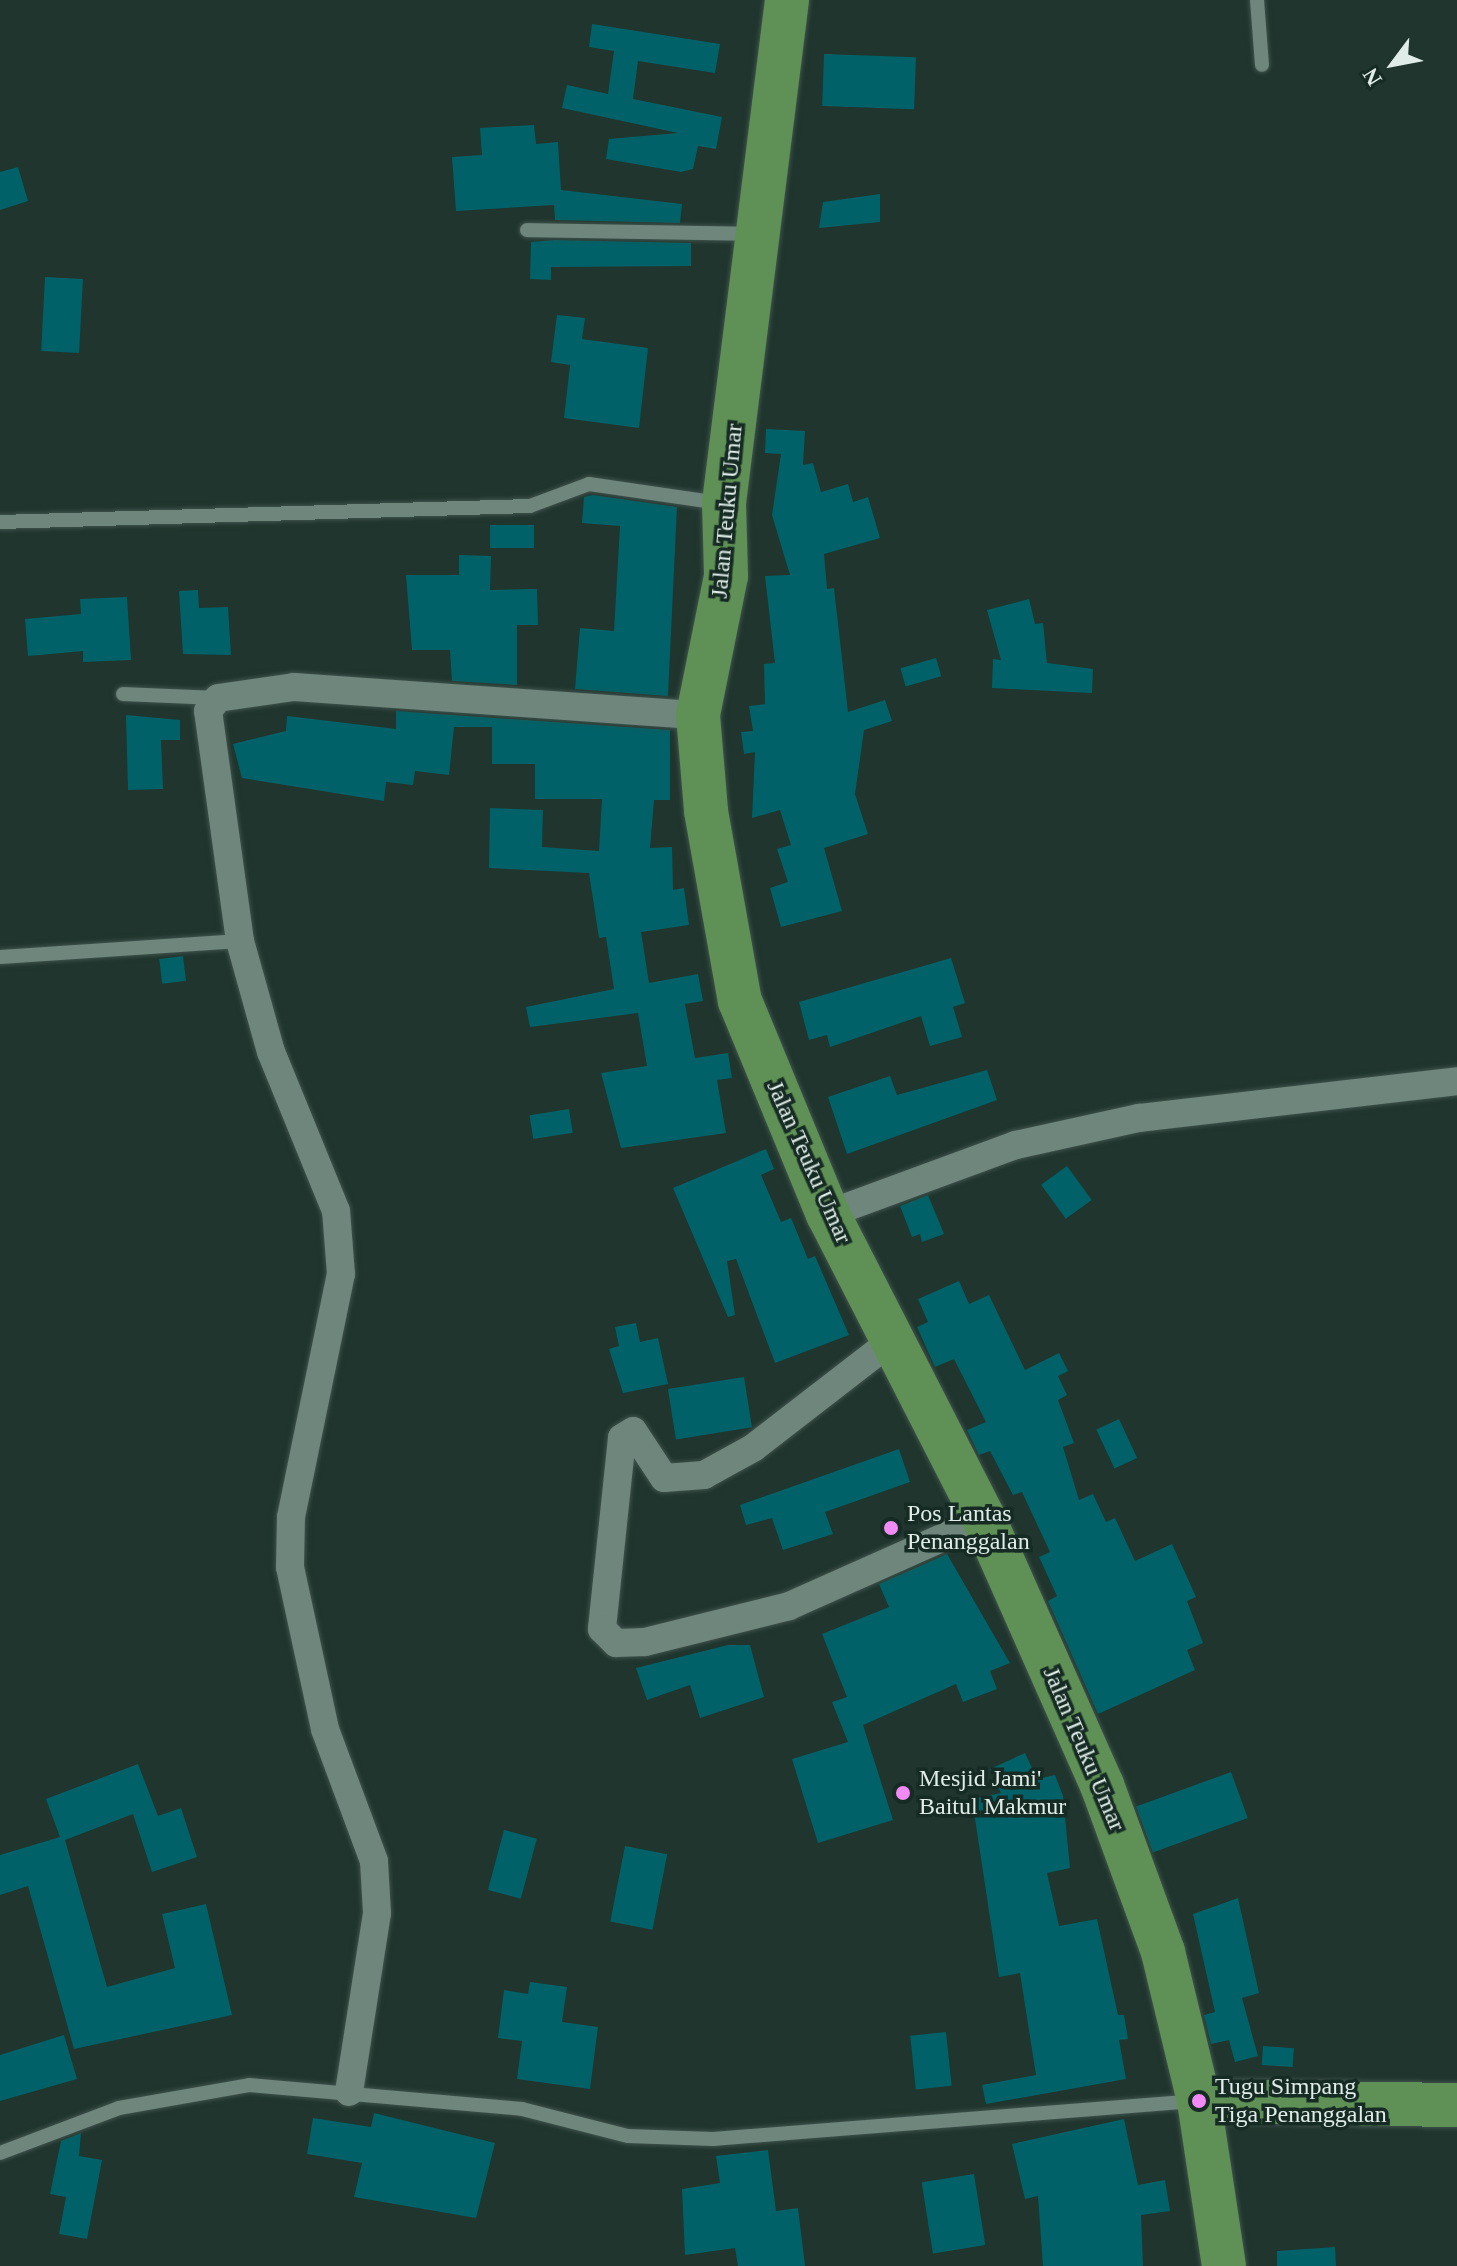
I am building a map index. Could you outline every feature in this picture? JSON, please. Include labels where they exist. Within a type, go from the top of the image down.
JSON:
[{"type":"highway","name":"Jalan Teuku Umar","points":[[787,0],[755,234],[724,503],[726,576],[698,715],[706,811],[740,1001],[828,1214],[984,1519],[1107,1799],[1163,1952],[1199,2101],[1224,2266]]},
{"type":"highway","points":[[1199,2101],[1457,2105]]},
{"type":"street","points":[[349,2092],[377,1913],[374,1861],[325,1729],[290,1567],[291,1517],[341,1274],[336,1211],[271,1052],[240,941],[208,711],[218,698],[294,687],[698,715]]},
{"type":"street","points":[[828,1214],[1016,1145],[1139,1118],[1457,1081]]},
{"type":"street","points":[[894,1339],[753,1448],[704,1475],[664,1478],[633,1431],[622,1438],[602,1629],[616,1643],[645,1642],[789,1606],[984,1519]]},
{"type":"lane","points":[[1257,0],[1262,65]]},
{"type":"lane","points":[[527,230],[755,234]]},
{"type":"lane","points":[[0,522],[530,506],[589,484],[724,503]]},
{"type":"lane","points":[[123,694],[218,698]]},
{"type":"lane","points":[[0,957],[240,941]]},
{"type":"lane","points":[[0,2153],[119,2108],[182,2094],[249,2085],[522,2109],[628,2136],[713,2139],[1199,2101]]},
{"type":"building","points":[[592,24],[720,44],[715,73],[638,61],[633,99],[722,117],[716,149],[698,146],[693,169],[681,172],[606,159],[609,139],[678,133],[562,108],[567,85],[608,94],[614,51],[589,47]]},
{"type":"building","points":[[824,54],[916,57],[914,109],[822,106]]},
{"type":"building","points":[[534,125],[536,144],[558,142],[561,190],[682,204],[680,223],[555,220],[554,205],[456,211],[452,157],[482,155],[480,128]]},
{"type":"building","points":[[18,167],[28,201],[0,210],[0,172]]},
{"type":"building","points":[[880,194],[880,222],[819,228],[823,202]]},
{"type":"building","points":[[531,242],[691,243],[691,266],[551,267],[551,280],[530,279]]},
{"type":"building","points":[[45,277],[83,279],[79,353],[41,351]]},
{"type":"building","points":[[557,315],[585,318],[582,339],[648,348],[639,428],[564,418],[570,365],[551,362]]},
{"type":"building","points":[[766,429],[805,431],[803,465],[813,463],[821,492],[848,484],[853,502],[868,497],[880,538],[824,554],[827,589],[834,588],[848,712],[885,700],[892,721],[864,730],[855,794],[868,834],[824,848],[842,911],[781,927],[770,888],[788,882],[777,849],[791,845],[780,810],[752,818],[755,752],[744,754],[741,732],[753,731],[749,706],[765,704],[764,664],[775,663],[765,576],[790,575],[772,515],[781,454],[765,453]]},
{"type":"building","points":[[593,495],[677,507],[668,696],[575,689],[580,628],[614,631],[620,526],[582,523],[584,497]]},
{"type":"building","points":[[490,525],[534,525],[534,548],[490,548]]},
{"type":"building","points":[[459,555],[491,556],[490,590],[537,589],[538,625],[517,625],[517,685],[452,681],[450,650],[412,650],[406,575],[459,575]]},
{"type":"building","points":[[198,590],[199,608],[228,607],[231,655],[183,654],[179,591]]},
{"type":"building","points":[[127,597],[131,660],[83,662],[83,651],[28,656],[25,619],[81,614],[80,599]]},
{"type":"building","points":[[1029,599],[1035,624],[1043,623],[1047,663],[1093,669],[1092,693],[992,688],[993,659],[1001,660],[987,610]]},
{"type":"building","points":[[936,658],[941,676],[906,686],[900,668]]},
{"type":"building","points":[[396,711],[670,730],[670,800],[654,800],[650,848],[672,847],[673,890],[684,888],[689,925],[641,932],[649,983],[698,974],[703,1001],[685,1004],[695,1058],[728,1053],[732,1078],[717,1080],[726,1133],[621,1148],[601,1073],[647,1066],[638,1013],[530,1027],[526,1007],[614,989],[606,937],[599,938],[589,873],[489,868],[490,808],[543,810],[542,847],[599,851],[602,799],[535,799],[535,764],[492,764],[492,727],[454,727],[449,775],[415,771],[413,785],[386,782],[384,801],[242,778],[233,744],[286,731],[287,716],[396,729]]},
{"type":"building","points":[[126,715],[180,720],[180,740],[161,740],[163,789],[128,790]]},
{"type":"building","points":[[183,956],[186,981],[162,984],[159,959]]},
{"type":"building","points":[[951,958],[965,1003],[953,1007],[962,1037],[930,1046],[921,1016],[830,1047],[827,1035],[809,1040],[799,1002]]},
{"type":"building","points":[[987,1070],[997,1100],[847,1154],[828,1097],[890,1076],[897,1095]]},
{"type":"building","points":[[569,1109],[573,1133],[533,1139],[529,1115]]},
{"type":"building","points":[[766,1149],[774,1169],[761,1175],[781,1222],[791,1218],[808,1259],[815,1256],[849,1335],[775,1363],[736,1259],[727,1261],[735,1315],[728,1317],[673,1188]]},
{"type":"building","points":[[1067,1166],[1092,1200],[1066,1219],[1041,1185]]},
{"type":"building","points":[[928,1195],[944,1234],[922,1242],[920,1234],[912,1237],[900,1206]]},
{"type":"building","points":[[959,1281],[969,1304],[989,1295],[1025,1370],[1059,1353],[1068,1371],[1058,1376],[1067,1395],[1058,1400],[1074,1443],[1063,1447],[1079,1500],[1093,1494],[1106,1522],[1115,1518],[1135,1561],[1172,1544],[1196,1597],[1187,1601],[1203,1643],[1187,1650],[1195,1670],[1098,1714],[1048,1601],[1057,1596],[1039,1557],[1050,1552],[1022,1492],[1013,1495],[990,1451],[979,1455],[967,1430],[986,1422],[954,1359],[935,1367],[917,1327],[928,1322],[918,1299]]},
{"type":"building","points":[[636,1323],[640,1342],[658,1338],[668,1384],[623,1393],[609,1349],[619,1346],[615,1327]]},
{"type":"building","points":[[744,1377],[752,1427],[676,1439],[668,1389]]},
{"type":"building","points":[[1119,1419],[1137,1458],[1115,1469],[1096,1430]]},
{"type":"building","points":[[899,1449],[910,1482],[825,1512],[833,1534],[783,1550],[772,1518],[746,1525],[740,1505]]},
{"type":"building","points":[[947,1554],[1010,1663],[990,1671],[997,1689],[963,1702],[956,1684],[863,1725],[893,1820],[818,1843],[792,1759],[848,1742],[832,1702],[847,1697],[822,1634],[889,1607],[879,1584]]},
{"type":"building","points":[[728,1645],[750,1645],[764,1697],[700,1718],[690,1685],[647,1700],[636,1668]]},
{"type":"building","points":[[1025,1753],[1037,1779],[1055,1775],[1063,1796],[1070,1868],[1047,1873],[1059,1926],[1097,1919],[1118,2015],[1124,2015],[1128,2039],[1119,2040],[1126,2079],[986,2104],[982,2085],[1036,2075],[1020,1973],[999,1977],[972,1799],[1001,1793],[990,1769]]},
{"type":"building","points":[[138,1764],[158,1816],[181,1808],[197,1857],[152,1872],[133,1814],[65,1840],[107,1987],[175,1968],[162,1914],[206,1904],[232,2015],[74,2049],[28,1886],[0,1895],[0,1855],[60,1837],[46,1799]]},
{"type":"building","points":[[1231,1772],[1248,1818],[1153,1853],[1136,1807]]},
{"type":"building","points":[[504,1830],[537,1839],[521,1899],[488,1890]]},
{"type":"building","points":[[625,1846],[667,1854],[653,1930],[610,1922]]},
{"type":"building","points":[[1238,1898],[1259,1993],[1242,1998],[1258,2056],[1235,2062],[1229,2040],[1211,2044],[1204,2015],[1215,2012],[1193,1914]]},
{"type":"building","points":[[530,1982],[567,1987],[562,2022],[598,2027],[590,2089],[517,2079],[522,2041],[498,2038],[504,1990],[528,1994]]},
{"type":"building","points":[[946,2032],[952,2086],[916,2089],[910,2036]]},
{"type":"building","points":[[64,2035],[77,2079],[0,2101],[0,2055]]},
{"type":"building","points":[[1263,2046],[1294,2048],[1293,2067],[1262,2065]]},
{"type":"building","points":[[374,2113],[495,2143],[476,2218],[354,2197],[362,2163],[307,2154],[313,2118],[371,2127]]},
{"type":"building","points":[[1124,2119],[1138,2185],[1165,2180],[1170,2211],[1141,2215],[1143,2266],[1043,2266],[1038,2196],[1025,2199],[1012,2144]]},
{"type":"building","points":[[81,2133],[79,2156],[102,2160],[87,2239],[59,2234],[66,2197],[50,2194],[61,2141]]},
{"type":"building","points":[[768,2150],[776,2211],[798,2208],[805,2266],[738,2266],[735,2248],[685,2255],[682,2189],[720,2183],[716,2156]]},
{"type":"building","points":[[974,2174],[985,2245],[933,2253],[922,2182]]},
{"type":"building","points":[[1335,2247],[1336,2266],[1277,2266],[1277,2251]]},
{"type":"place","name":"Pos Lantas Penanggalan","points":[[891,1528]]},
{"type":"place","name":"Mesjid Jami' Baitul Makmur","points":[[903,1793]]},
{"type":"place","name":"Tugu Simpang Tiga Penanggalan","points":[[1199,2101]]}]
